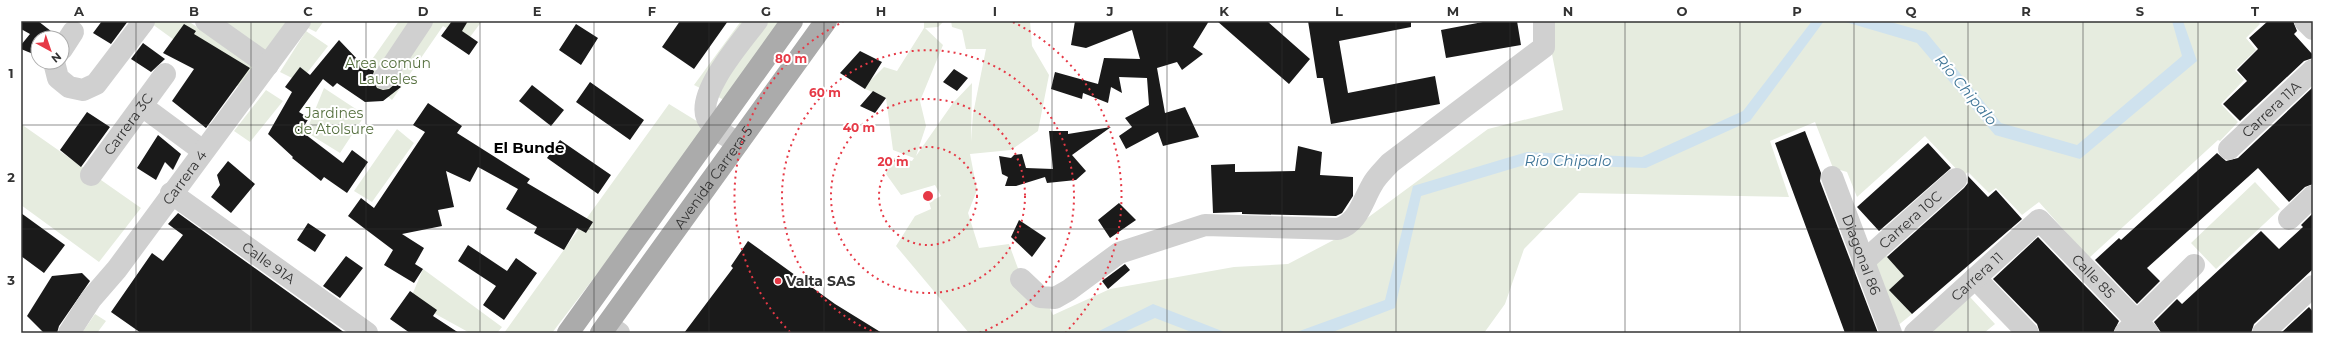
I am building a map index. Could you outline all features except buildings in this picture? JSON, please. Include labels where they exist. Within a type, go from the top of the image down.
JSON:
[{"type":"main road","name":"Avenida Carrera 5","points":[[568,333],[792,21]]},
{"type":"main road","name":"Avenida Carrera 5","points":[[609,330],[738,143],[826,21]]},
{"type":"street","points":[[56,70],[58,78],[68,87],[83,90],[96,84],[144,21]]},
{"type":"street","points":[[206,21],[268,65]]},
{"type":"street","name":"Carrera 4","points":[[69,333],[91,299],[117,269],[171,193],[300,21]]},
{"type":"street","points":[[384,78],[422,21]]},
{"type":"street","points":[[738,143],[716,128],[707,118],[706,100],[710,87],[757,21]]},
{"type":"street","points":[[1021,279],[1040,297],[1055,298],[1069,290],[1120,253],[1205,225],[1338,229],[1348,226],[1356,216],[1372,184],[1390,163],[1544,47],[1544,21]]},
{"type":"street","points":[[2305,21],[2313,29]]},
{"type":"street","name":"Carrera 11A","points":[[2229,149],[2313,70]]},
{"type":"street","name":"Carrera 3C","points":[[92,175],[165,74]]},
{"type":"street","points":[[142,106],[203,151]]},
{"type":"street","name":"Diagonal 86","points":[[1832,177],[1891,333]]},
{"type":"street","name":"Carrera 10C","points":[[1864,261],[1956,179]]},
{"type":"street","name":"Calle 91A","points":[[171,193],[367,333]]},
{"type":"street","points":[[2289,219],[2313,196]]},
{"type":"street","name":"Carrera 11","points":[[1915,333],[2039,220]]},
{"type":"street","name":"Calle 85","points":[[2039,220],[2136,329]]},
{"type":"street","points":[[2136,329],[2194,265]]},
{"type":"street","points":[[1975,278],[2015,329]]},
{"type":"street","points":[[2263,333],[2313,286]]},
{"type":"green space","points":[[148,21],[188,21],[263,71],[239,87]]},
{"type":"green space","points":[[209,21],[297,21],[267,62]]},
{"type":"green space","points":[[308,21],[324,21],[316,32],[304,26]]},
{"type":"green space","name":"Area común Laureles","points":[[399,21],[482,21],[467,41],[443,26],[392,100],[361,75]]},
{"type":"green space","points":[[741,21],[782,21],[726,101],[694,85]]},
{"type":"green space","points":[[924,21],[944,21],[938,27],[925,28],[943,45],[920,101],[926,126],[916,156],[953,103],[972,83],[971,142],[973,114],[986,49],[966,49],[962,30],[952,27],[951,21],[1030,21],[1032,46],[1049,75],[1038,131],[1011,150],[970,154],[977,190],[968,213],[979,248],[1009,244],[1020,274],[1043,294],[1053,315],[1110,289],[1234,267],[1288,264],[1347,233],[1488,129],[1563,110],[1547,29],[1548,21],[2258,21],[2260,24],[2246,38],[2256,50],[2235,70],[2244,80],[2221,104],[2238,122],[2220,141],[2218,140],[2089,258],[2039,202],[2022,215],[1996,188],[1989,193],[1968,172],[1963,176],[1925,136],[1857,197],[1847,172],[1833,168],[1815,122],[1770,141],[1789,197],[1579,193],[1524,249],[1505,304],[1484,333],[969,333],[896,246],[915,216],[931,209],[929,202],[941,196],[935,185],[901,195],[886,174],[894,158],[912,161],[914,158],[893,150],[886,98],[863,88],[884,67],[897,71],[924,28]]},
{"type":"green space","points":[[306,31],[328,46],[300,82],[280,72]]},
{"type":"green space","name":"Jardines de Atolsure","points":[[324,88],[365,115],[340,153],[306,132]]},
{"type":"green space","points":[[266,90],[283,101],[250,142],[234,131]]},
{"type":"green space","points":[[669,104],[708,128],[552,333],[504,333]]},
{"type":"green space","points":[[21,124],[141,208],[99,262],[21,205]]},
{"type":"green space","points":[[397,129],[414,143],[372,202],[354,191]]},
{"type":"green space","points":[[2255,182],[2280,209],[2216,269],[2191,243]]},
{"type":"green space","points":[[1884,253],[1904,276],[1890,290],[1912,314],[1896,327],[1873,263]]},
{"type":"green space","points":[[423,269],[502,327],[497,333],[470,333],[410,300]]},
{"type":"green space","points":[[1970,297],[1995,324],[1984,333],[1935,333],[1933,330]]},
{"type":"green space","points":[[95,314],[106,321],[97,333],[82,333]]},
{"type":"water","name":"Río Chipalo","points":[[1812,21],[1824,21],[1750,121],[1646,168],[1528,164],[1421,196],[1395,308],[1330,333],[1294,333],[1385,300],[1413,186],[1527,152],[1642,157],[1743,111]]},
{"type":"water","name":"Río Chipalo","points":[[1842,21],[1887,21],[1926,32],[2001,123],[2077,145],[2182,56],[2172,21],[2183,21],[2197,61],[2080,159],[1995,135],[1917,43]]},
{"type":"water","points":[[1153,304],[1227,333],[1194,333],[1155,318],[1122,333],[1095,333]]},
{"type":"place","name":"Valta SAS","points":[[778,281]]},
{"type":"district","name":"El Bunde","points":[[529,148]]}]
